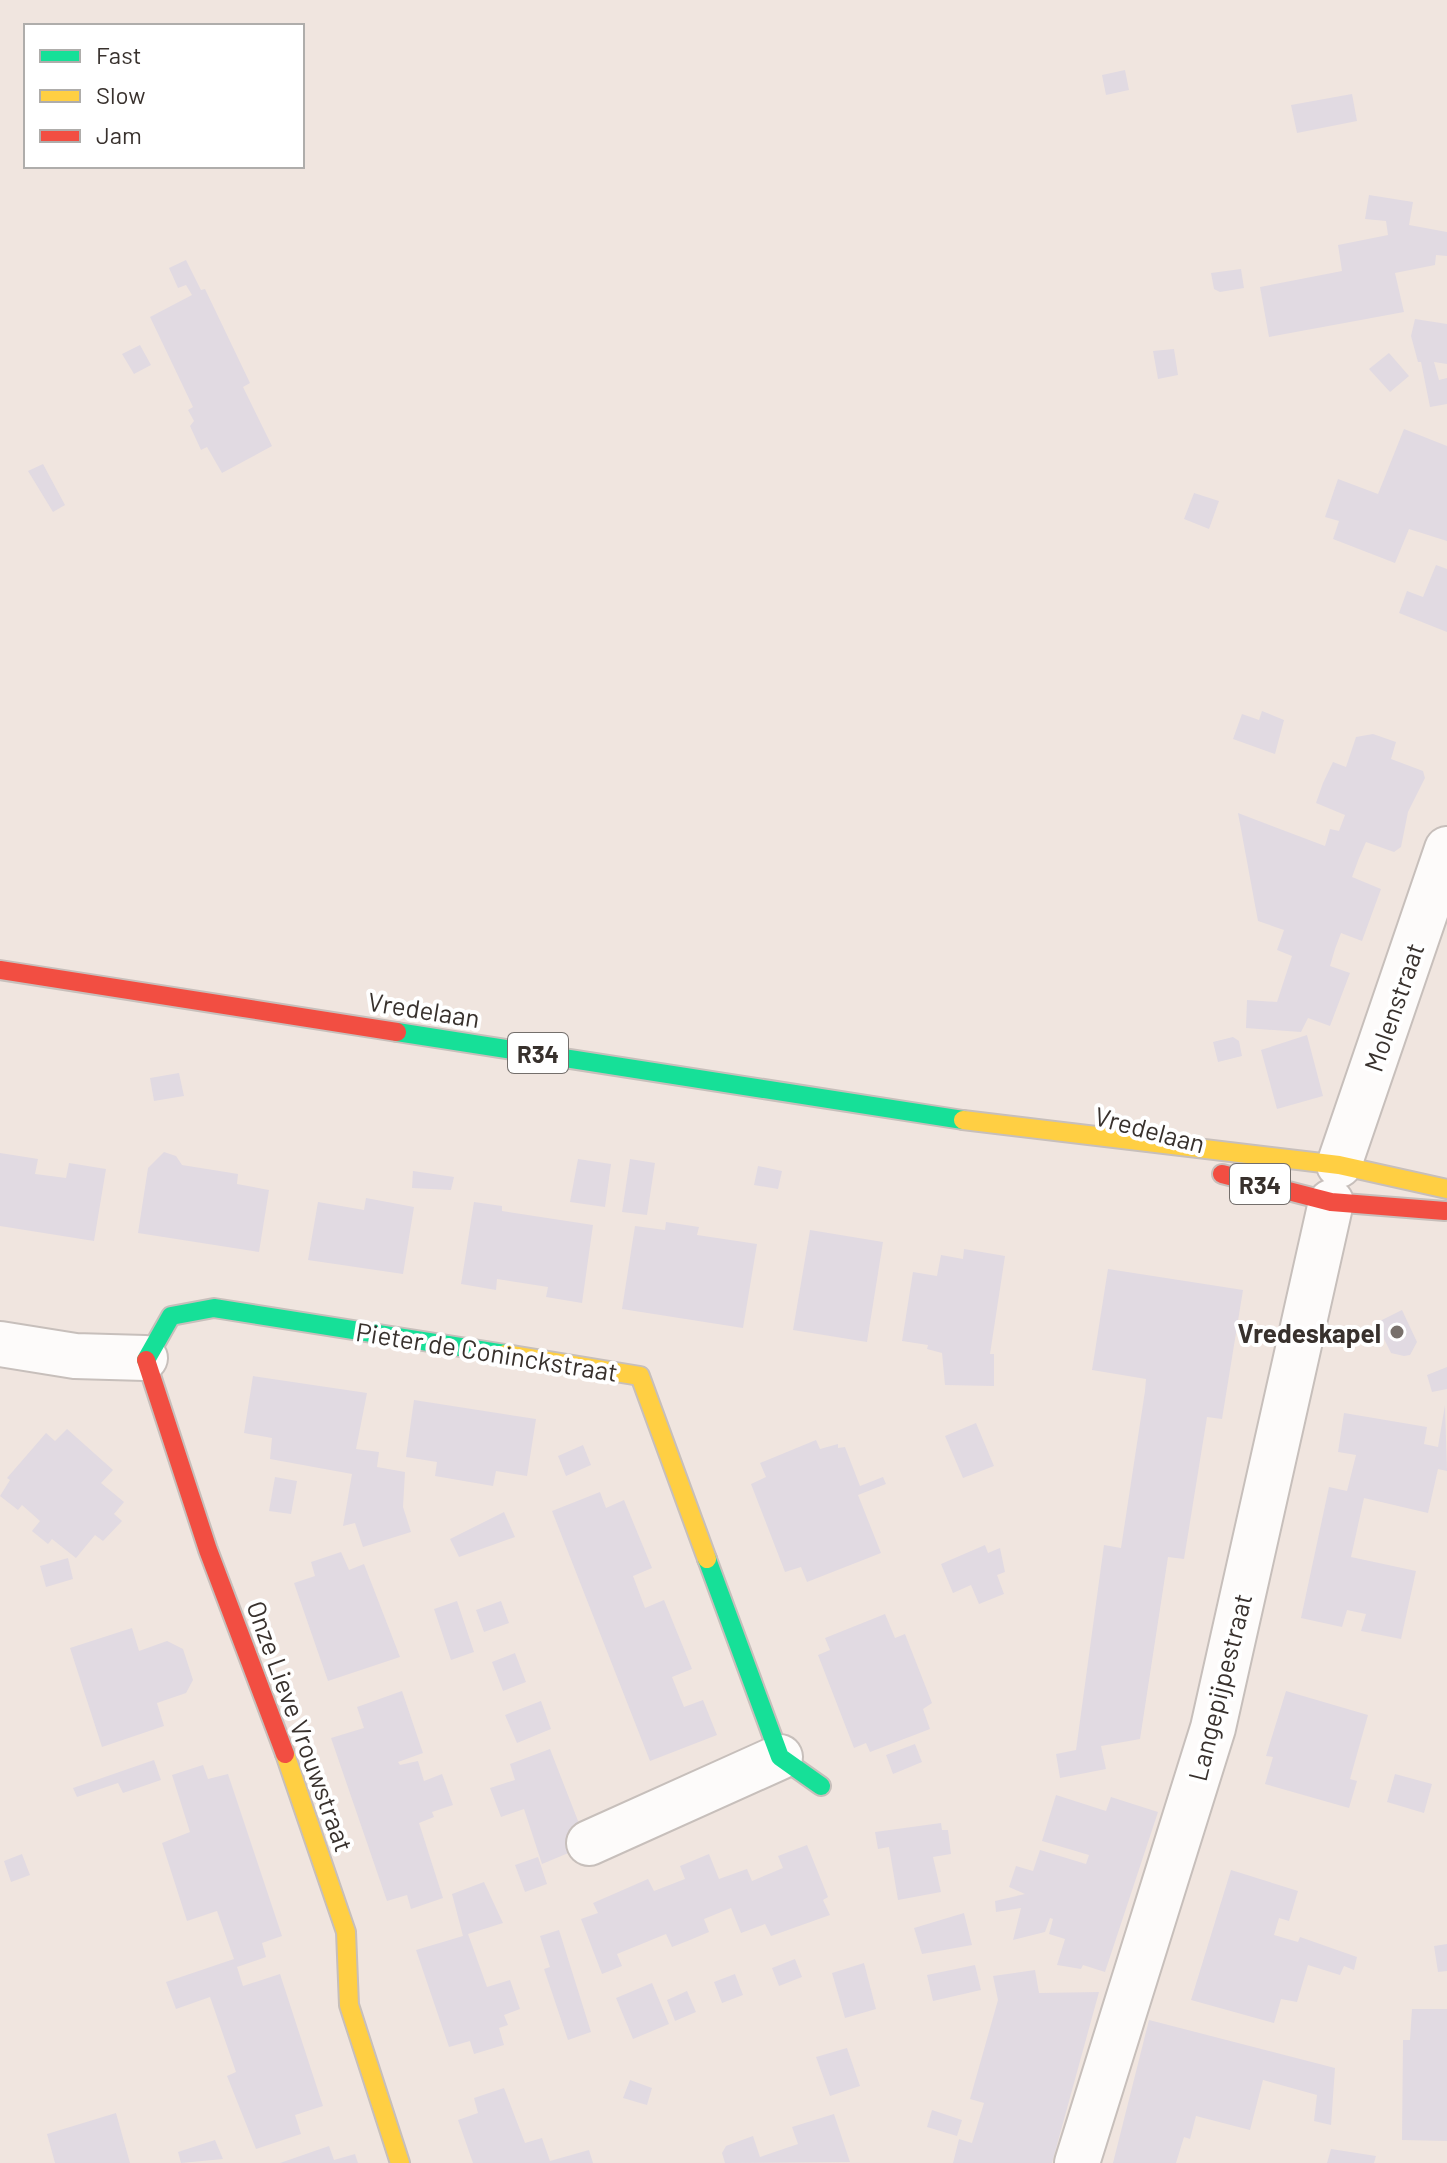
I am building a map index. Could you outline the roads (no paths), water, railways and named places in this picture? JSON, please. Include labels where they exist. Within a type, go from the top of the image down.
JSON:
[{"type":"main road","name":"Vredelaan","points":[[0,970],[1076,1136],[1335,1184],[1447,1212]]},
{"type":"main road","name":"Vredelaan","points":[[1076,1136],[1335,1184],[1447,1189]]},
{"type":"main road","name":"Pieter de Coninckstraat","points":[[145,1358],[171,1316],[214,1308],[640,1376],[780,1757]]},
{"type":"main road","name":"Onze Lieve Vrouwstraat","points":[[145,1358],[208,1550],[255,1668],[346,1932],[349,2005],[400,2163]]},
{"type":"main road","points":[[780,1757],[821,1786]]},
{"type":"street","name":"Molenstraat","points":[[1335,1184],[1447,849]]},
{"type":"street","name":"Langepijpestraat","points":[[1077,2163],[1213,1728],[1335,1184]]},
{"type":"street","points":[[0,1344],[75,1356],[145,1358]]},
{"type":"street","points":[[589,1843],[780,1757]]},
{"type":"place","name":"Vredeskapel","points":[[1397,1332]]}]
